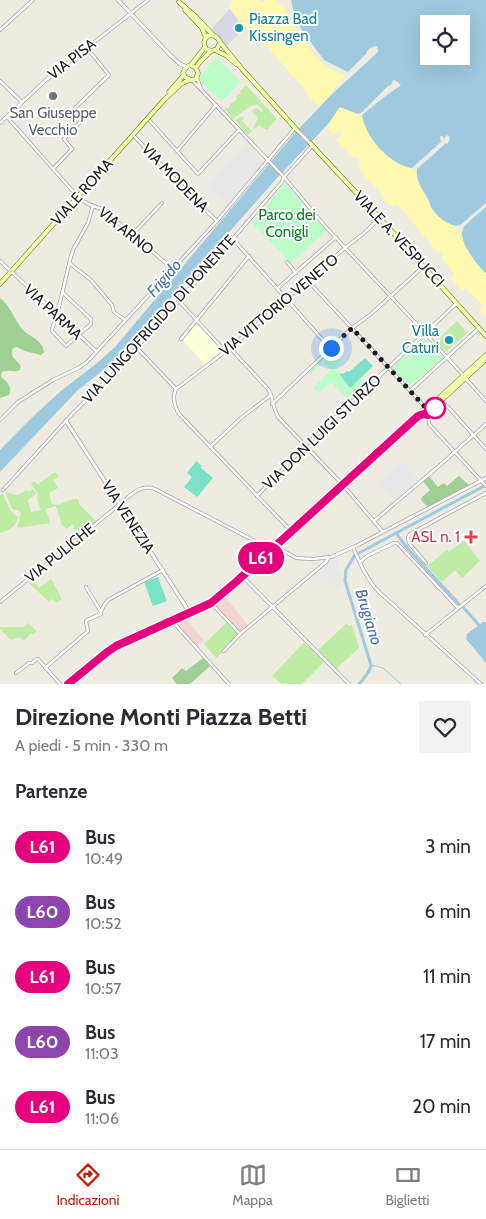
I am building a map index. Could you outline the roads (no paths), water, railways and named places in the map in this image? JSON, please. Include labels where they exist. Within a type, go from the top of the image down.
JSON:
[{"type":"main road","points":[[179,1],[218,38],[242,69],[297,129]]},
{"type":"main road","points":[[179,1],[202,28],[206,38],[204,41],[205,47],[227,56],[242,69]]},
{"type":"main road","points":[[206,38],[213,35]]},
{"type":"main road","points":[[196,78],[198,74],[196,68],[199,63],[218,47],[220,42]]},
{"type":"main road","name":"VIALE ROMA","points":[[164,100],[186,69],[205,47]]},
{"type":"main road","points":[[190,80],[186,78],[186,69],[196,68]]},
{"type":"main road","name":"VIALE ROMA","points":[[0,284],[164,100],[181,84],[196,78]]},
{"type":"main road","name":"VIALE A. VESPUCCI","points":[[312,145],[486,336]]},
{"type":"main road","points":[[68,684],[116,646],[211,603],[418,416],[441,401],[486,355]]},
{"type":"main road","points":[[427,411],[486,359]]},
{"type":"street","points":[[0,30],[33,0]]},
{"type":"street","points":[[118,0],[186,69]]},
{"type":"street","name":"VIA PISA","points":[[0,123],[46,80],[148,0]]},
{"type":"street","points":[[53,169],[72,149],[64,139],[83,120],[75,108],[109,75],[87,48]]},
{"type":"street","points":[[196,78],[203,92]]},
{"type":"street","points":[[190,80],[283,176],[336,237],[392,295],[486,401]]},
{"type":"street","points":[[0,81],[22,102]]},
{"type":"street","points":[[177,151],[216,106]]},
{"type":"street","name":"VIA ARNO","points":[[6,117],[78,197],[88,204],[102,209],[172,269]]},
{"type":"street","points":[[150,122],[198,174],[239,130]]},
{"type":"street","points":[[0,419],[18,402],[52,380],[80,367],[86,362],[217,221],[297,129],[312,145]]},
{"type":"street","name":"VIA MODENA","points":[[133,136],[217,221]]},
{"type":"street","name":"VIA LUNGOFRIGIDO DI PONENTE","points":[[3,490],[180,301],[282,182],[283,176],[312,145]]},
{"type":"street","points":[[132,235],[162,203]]},
{"type":"street","points":[[62,292],[92,319],[91,324],[66,346],[52,331],[54,320],[57,316],[62,292],[69,263],[74,248],[88,223],[93,206]]},
{"type":"street","name":"VIA VITTORIO VENETO","points":[[176,389],[230,348],[380,218]]},
{"type":"street","points":[[278,288],[336,237]]},
{"type":"street","points":[[233,239],[331,348]]},
{"type":"street","points":[[181,339],[249,256]]},
{"type":"street","name":"VIA PARMA","points":[[0,261],[96,351]]},
{"type":"street","points":[[287,262],[296,273]]},
{"type":"street","points":[[69,263],[92,280],[112,305],[113,310],[125,321]]},
{"type":"street","points":[[272,404],[352,328],[371,314],[424,267]]},
{"type":"street","points":[[308,280],[410,391],[427,411],[430,424],[486,486]]},
{"type":"street","points":[[180,301],[225,351]]},
{"type":"street","name":"VIA DON LUIGI STURZO","points":[[257,496],[306,446],[457,303]]},
{"type":"street","points":[[410,391],[479,328]]},
{"type":"street","points":[[137,348],[176,389],[174,395],[175,407],[178,412],[292,531]]},
{"type":"street","points":[[230,348],[271,392],[272,404],[279,418],[343,485],[383,532]]},
{"type":"street","points":[[210,447],[250,410],[271,395]]},
{"type":"street","points":[[441,401],[486,449]]},
{"type":"street","name":"VIA VENEZIA","points":[[66,421],[190,614]]},
{"type":"street","points":[[374,521],[486,424]]},
{"type":"street","points":[[275,546],[296,558],[312,559],[329,557],[354,549],[383,532],[482,482],[486,478]]},
{"type":"street","name":"VIA PULICHE","points":[[0,602],[143,487],[151,487],[271,550]]},
{"type":"street","points":[[426,563],[408,543],[410,534],[486,493]]},
{"type":"street","points":[[359,560],[397,542],[458,608]]},
{"type":"street","points":[[354,549],[371,583],[378,591],[482,684]]},
{"type":"street","points":[[224,651],[240,634],[326,562],[329,557]]},
{"type":"street","points":[[45,668],[87,632],[86,622],[101,614],[108,600],[163,570]]},
{"type":"street","points":[[242,576],[349,684]]},
{"type":"street","points":[[425,634],[486,586]]},
{"type":"street","points":[[86,587],[101,612]]},
{"type":"street","points":[[211,603],[240,634]]},
{"type":"street","points":[[172,622],[229,684]]},
{"type":"street","points":[[16,673],[37,659],[60,684]]},
{"type":"water","points":[[291,0],[486,0],[486,203],[459,226],[444,221],[431,207],[418,181],[417,169],[446,143],[448,144],[450,137],[446,135],[445,139],[440,136],[441,142],[412,168],[395,162],[373,141],[362,115],[401,85],[396,81],[393,80],[391,85],[361,113],[358,114],[340,107],[328,124],[278,177],[116,360],[78,390],[0,472],[0,450],[53,398],[115,347],[294,134],[332,94],[378,52],[376,46],[370,48],[348,72],[324,60],[301,29],[294,14]]},
{"type":"water","points":[[486,207],[486,273],[469,252],[462,234],[467,224]]},
{"type":"water","points":[[483,622],[486,622],[486,663],[466,639],[467,634]]},
{"type":"waterway","name":"Brugiano","points":[[357,554],[486,485]]},
{"type":"waterway","name":"Brugiano","points":[[396,533],[408,549],[459,604]]},
{"type":"waterway","name":"Brugiano","points":[[355,555],[346,570],[345,581],[371,665],[368,673],[359,684]]},
{"type":"waterway","name":"Brugiano","points":[[463,607],[479,625]]},
{"type":"waterway","points":[[371,665],[383,668],[401,684]]},
{"type":"place","name":"Piazza Bad Kissingen","points":[[239,28]]},
{"type":"place","name":"San Giuseppe Vecchio","points":[[53,96]]},
{"type":"place","name":"Villa Caturi","points":[[449,340]]},
{"type":"place","name":"ASL n. 1","points":[[471,537]]},
{"type":"park label","name":"Parco dei Conigli","points":[[287,224]]},
{"type":"water label","name":"Frigido","points":[[164,278]]}]
